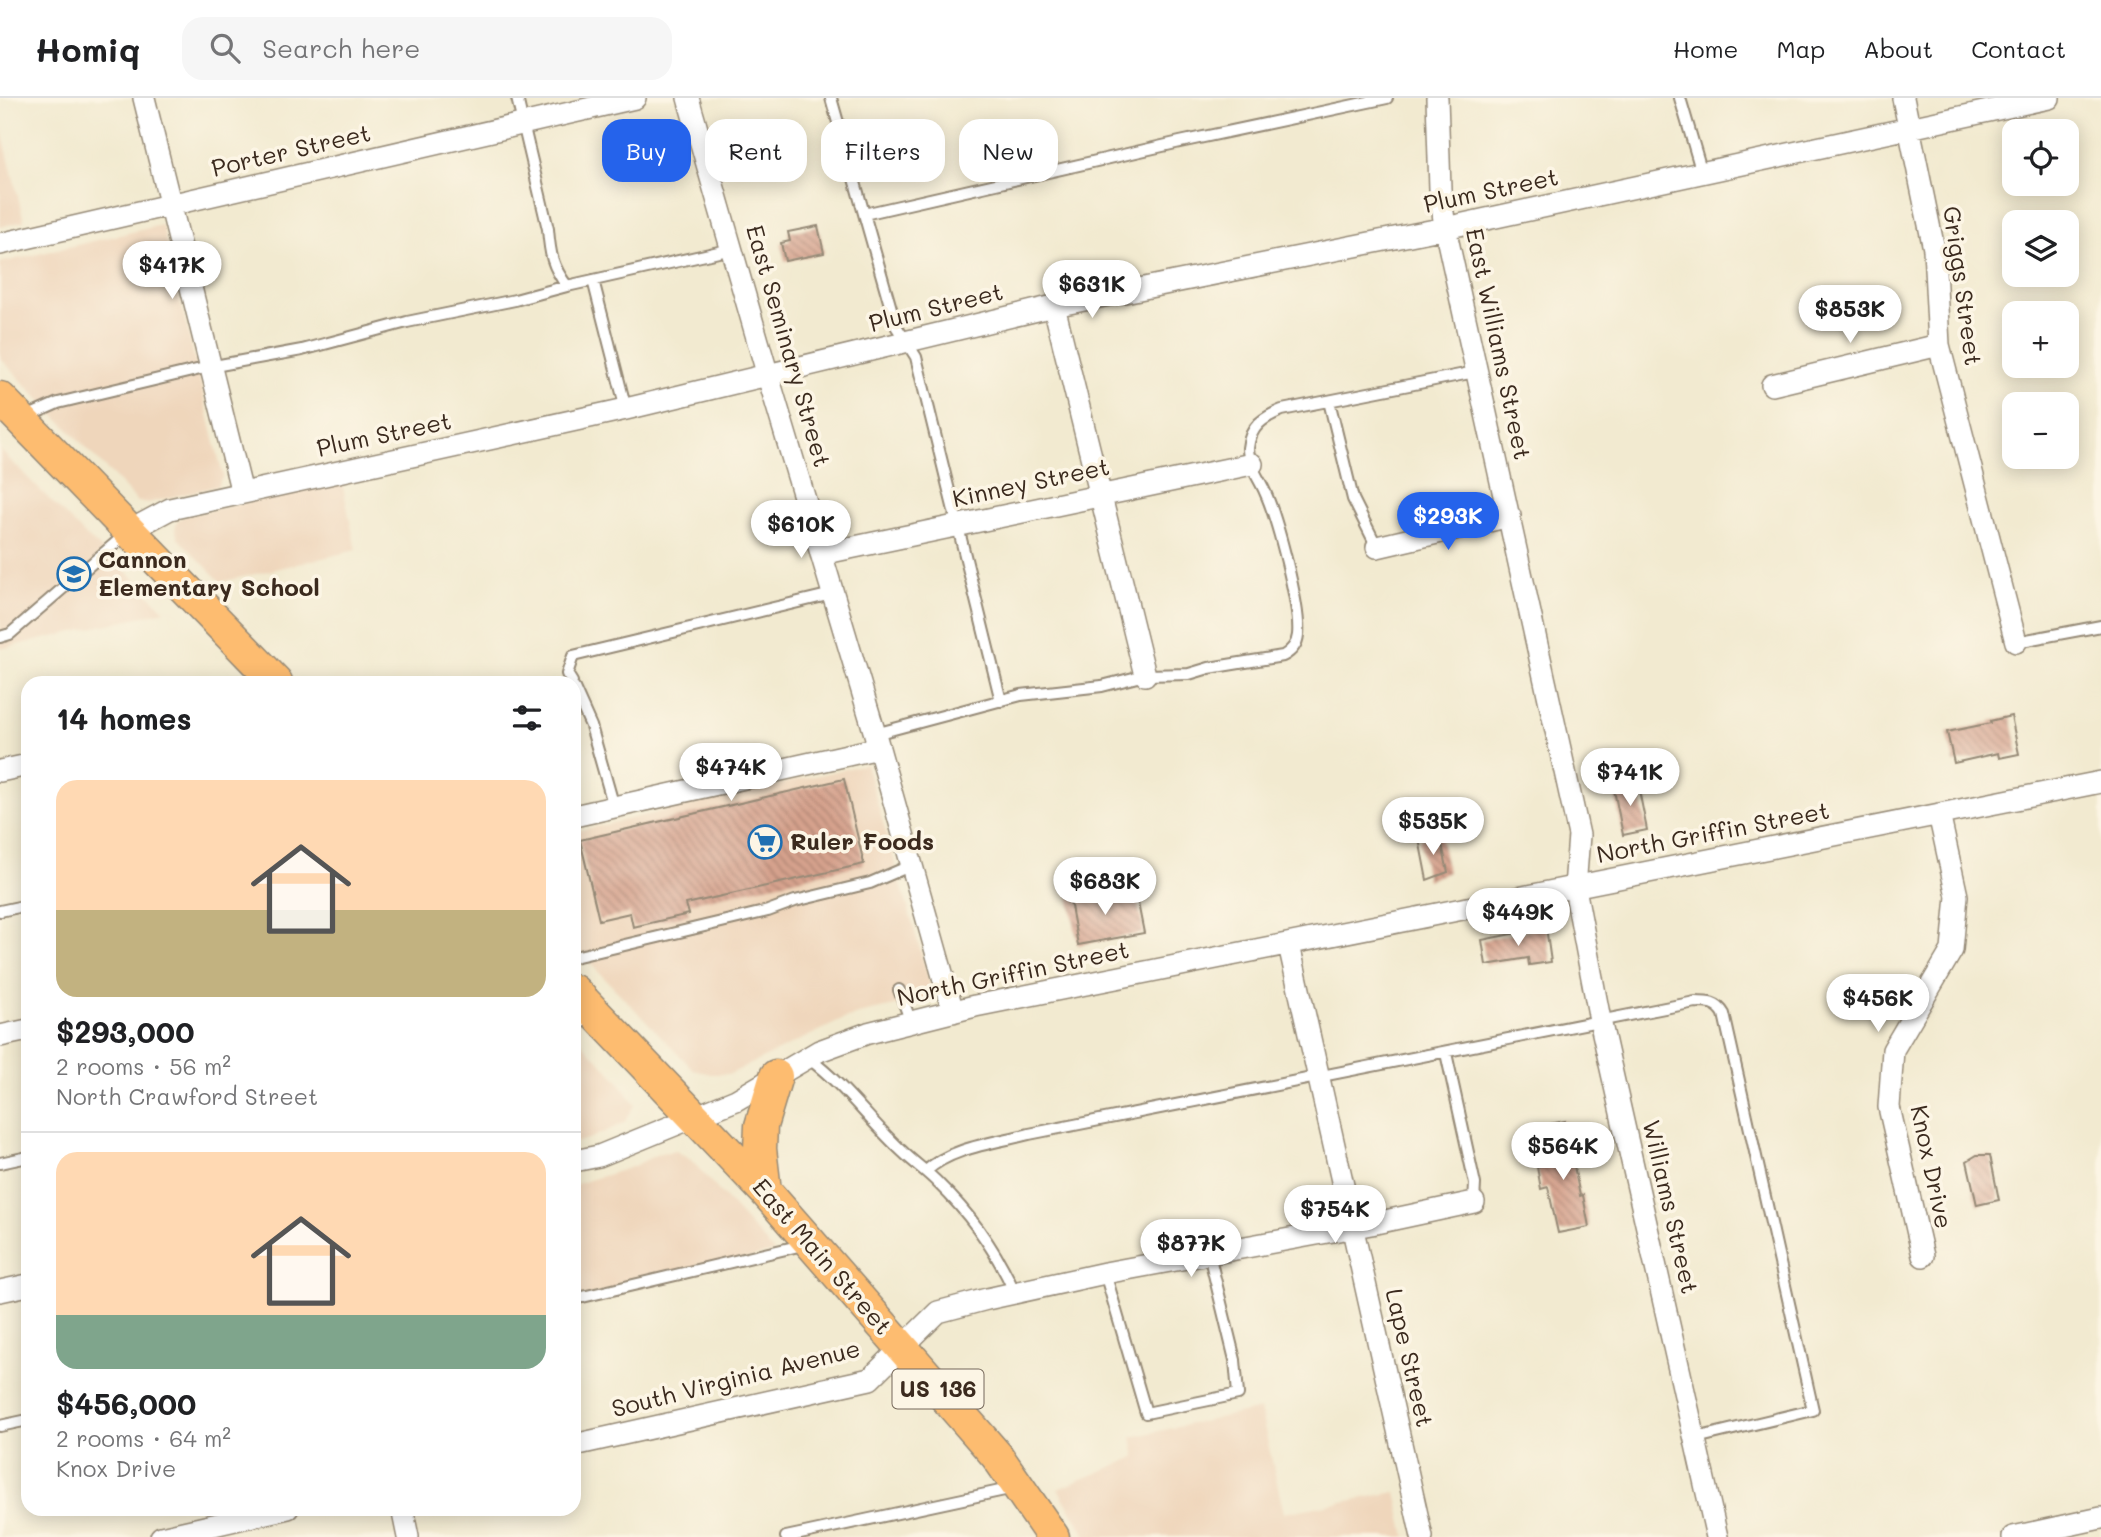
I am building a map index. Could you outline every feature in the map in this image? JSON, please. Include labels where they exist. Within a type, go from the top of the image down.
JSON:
[{"type":"main road","points":[[7,413],[129,531],[270,676]]},
{"type":"main road","name":"East Main Street","points":[[581,1011],[692,1116],[765,1191],[997,1456],[1053,1537]]},
{"type":"main road","points":[[765,1191],[760,1149],[761,1126],[776,1076]]},
{"type":"street","points":[[144,98],[242,493]]},
{"type":"street","name":"Porter Street","points":[[0,244],[635,98]]},
{"type":"street","name":"East Seminary Street","points":[[688,98],[877,741],[953,1012]]},
{"type":"street","name":"East Williams Street","points":[[1437,98],[1440,190],[1445,228],[1579,835],[1575,888]]},
{"type":"street","name":"Griggs Street","points":[[1903,98],[1934,249],[1939,345],[2016,642]]},
{"type":"street","name":"Plum Street","points":[[129,531],[170,509],[626,409],[1054,306],[1445,228],[2049,98]]},
{"type":"street","points":[[1054,306],[1145,675]]},
{"type":"street","points":[[1772,385],[1939,345]]},
{"type":"street","name":"Kinney Street","points":[[821,554],[1252,464]]},
{"type":"street","points":[[1377,547],[1510,516]]},
{"type":"street","points":[[581,814],[877,741]]},
{"type":"street","points":[[0,771],[21,766]]},
{"type":"street","name":"North Griffin Street","points":[[581,1160],[599,1156],[736,1100],[820,1051],[868,1033],[911,1022],[2101,782]]},
{"type":"street","name":"Knox Drive","points":[[1923,1256],[1889,1107],[1893,1050],[1952,950],[1957,896],[1939,814]]},
{"type":"street","name":"Williams Street","points":[[1575,888],[1600,1020],[1717,1537]]},
{"type":"street","name":"Lape Street","points":[[1289,945],[1422,1537]]},
{"type":"street","points":[[0,1037],[21,1032]]},
{"type":"street","name":"South Virginia Avenue","points":[[581,1443],[870,1379],[938,1312],[1105,1273],[1474,1202]]},
{"type":"street","points":[[0,1291],[21,1286]]},
{"type":"street","points":[[161,1537],[253,1516]]},
{"type":"street","points":[[404,1516],[408,1537]]},
{"type":"street","points":[[2013,1537],[2101,1518]]},
{"type":"lane","points":[[517,98],[548,229],[549,250],[555,270],[567,286]]},
{"type":"lane","points":[[831,98],[896,326],[916,357],[1001,701]]},
{"type":"lane","points":[[864,215],[1180,142],[1387,98]]},
{"type":"lane","points":[[1680,98],[1702,173]]},
{"type":"lane","points":[[7,413],[209,367],[302,350],[407,322],[515,300],[733,248]]},
{"type":"lane","points":[[593,280],[626,409]]},
{"type":"lane","points":[[877,741],[1021,695],[1102,686],[1145,675],[1189,674],[1209,668],[1270,659],[1291,651],[1298,635],[1296,610],[1281,542],[1265,491],[1255,477],[1248,449],[1257,423],[1282,410],[1475,372]]},
{"type":"lane","points":[[1329,401],[1353,499],[1377,547]]},
{"type":"lane","points":[[0,637],[10,634],[129,531]]},
{"type":"lane","points":[[568,676],[573,656],[832,594]]},
{"type":"lane","points":[[2016,642],[2101,626]]},
{"type":"lane","points":[[581,703],[592,726],[614,807]]},
{"type":"lane","points":[[581,955],[768,911],[795,901],[870,883],[912,865]]},
{"type":"lane","points":[[0,911],[21,906]]},
{"type":"lane","points":[[899,990],[911,1022]]},
{"type":"lane","points":[[926,1171],[937,1161],[968,1149],[1029,1134],[1446,1053],[1600,1020],[1695,1002],[1709,1002],[1719,1006],[1724,1014],[1813,1410],[1696,1438]]},
{"type":"lane","points":[[1446,1053],[1475,1184],[1474,1202]]},
{"type":"lane","points":[[808,1058],[827,1072],[902,1152],[941,1186],[983,1235],[1002,1264],[1014,1293]]},
{"type":"lane","points":[[0,1163],[21,1158]]},
{"type":"lane","points":[[581,1296],[810,1243]]},
{"type":"lane","points":[[1105,1273],[1146,1413],[1238,1394],[1235,1360],[1209,1254]]},
{"type":"lane","points":[[0,1426],[21,1422]]},
{"type":"lane","points":[[786,1537],[1020,1487]]},
{"type":"shaded area","points":[[0,123],[24,221],[0,227]]},
{"type":"shaded area","points":[[162,225],[223,476],[217,486],[148,503],[138,502],[0,358],[0,263]]},
{"type":"shaded area","points":[[0,450],[86,536],[122,566],[165,611],[0,649]]},
{"type":"shaded area","points":[[342,482],[356,550],[221,582],[178,538],[175,528],[178,520],[185,516]]},
{"type":"shaded area","points":[[866,764],[932,990],[925,1000],[844,1019],[730,1074],[694,1070],[581,954],[581,830]]},
{"type":"shaded area","points":[[581,1042],[618,1080],[635,1105],[624,1123],[581,1141]]},
{"type":"shaded area","points":[[676,1151],[691,1160],[774,1252],[581,1297],[581,1183],[632,1167],[660,1153]]},
{"type":"shaded area","points":[[1260,1409],[1284,1513],[1396,1492],[1406,1537],[1087,1537],[1058,1489],[1136,1457],[1132,1437]]},
{"type":"building","points":[[818,226],[824,253],[785,261],[781,243],[790,241],[788,232]]},
{"type":"building","points":[[2011,716],[2019,754],[1999,758],[1998,753],[1954,763],[1947,732]]},
{"type":"building","name":"Ruler Foods","points":[[844,779],[864,864],[686,904],[689,914],[633,927],[630,913],[599,920],[581,840]]},
{"type":"building","points":[[1637,780],[1647,830],[1623,835],[1613,785]]},
{"type":"building","points":[[1440,835],[1448,872],[1427,880],[1419,839]]},
{"type":"building","points":[[1094,891],[1096,902],[1136,893],[1144,933],[1078,945],[1069,895]]},
{"type":"building","points":[[1546,927],[1551,962],[1529,965],[1528,958],[1486,965],[1482,940]]},
{"type":"building","points":[[1565,1121],[1589,1227],[1558,1233],[1548,1187],[1541,1189],[1537,1167],[1553,1163],[1545,1125]]},
{"type":"building","points":[[1977,1155],[1990,1155],[1999,1200],[1977,1205],[1967,1161]]},
{"type":"place","name":"Cannon Elementary School","points":[[74,574]]},
{"type":"place","name":"Ruler Foods","points":[[765,842]]}]
